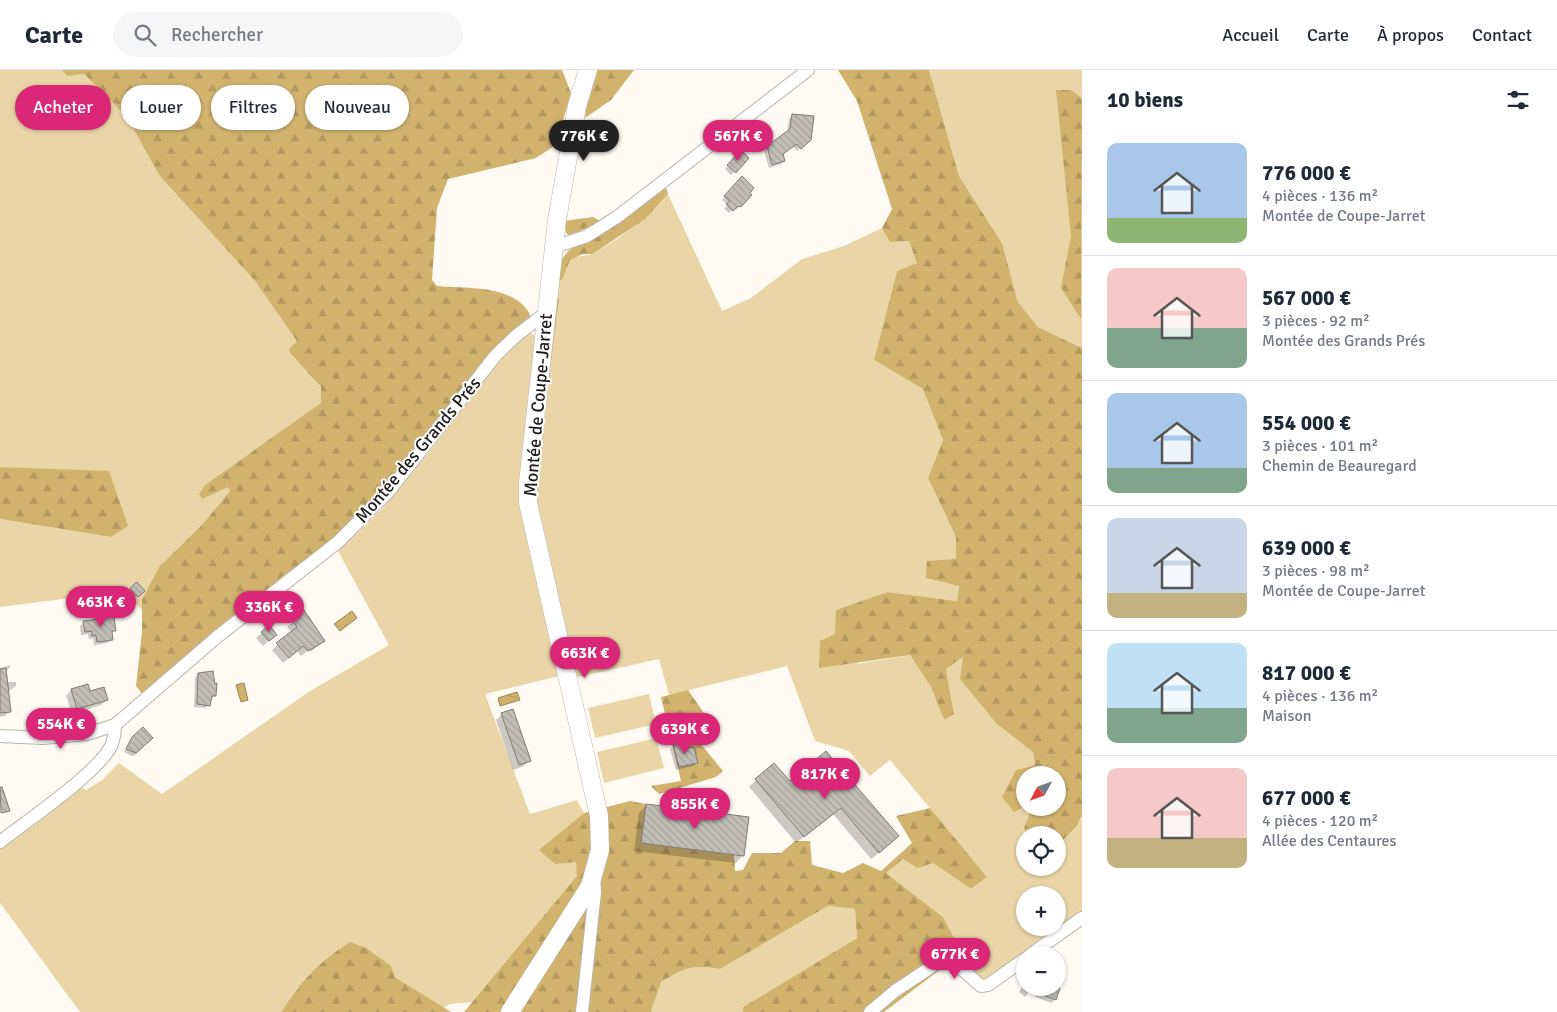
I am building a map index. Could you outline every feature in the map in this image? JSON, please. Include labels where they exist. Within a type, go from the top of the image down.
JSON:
[{"type":"main road","name":"Montée de Coupe-Jarret","points":[[510,1012],[594,876],[600,850],[599,816],[528,503],[528,483],[554,247],[577,106],[588,70]]},
{"type":"street","points":[[554,247],[587,236],[617,217],[808,70]]},
{"type":"street","name":"Montée des Grands Prés","points":[[115,725],[218,637],[338,542],[389,491],[496,355],[517,335],[547,312]]},
{"type":"street","points":[[0,736],[43,738],[87,734],[115,725],[112,745],[102,758],[48,807],[0,842]]},
{"type":"street","points":[[582,1012],[596,892],[594,876]]},
{"type":"street","points":[[1043,946],[1082,918]]},
{"type":"street","points":[[870,1012],[895,991],[943,959],[949,958],[958,963],[981,986],[988,986],[1016,966]]},
{"type":"shaded area","points":[[0,70],[62,70],[67,76],[84,74],[95,85],[15,85],[15,130],[111,130],[111,101],[121,111],[121,130],[134,130],[159,175],[255,281],[298,341],[290,349],[290,353],[321,387],[322,403],[205,485],[229,487],[230,491],[142,600],[142,610],[125,591],[0,607],[0,519],[111,537],[108,472],[0,467]]},
{"type":"shaded area","points":[[929,70],[1082,70],[1082,348],[1038,327],[1018,302],[1002,243],[959,176]]},
{"type":"shaded area","points":[[668,194],[722,311],[751,298],[802,259],[844,246],[882,228],[891,242],[909,241],[918,263],[897,271],[874,360],[924,389],[943,440],[928,478],[956,537],[956,559],[926,578],[959,585],[957,601],[888,592],[857,664],[910,655],[931,687],[944,720],[954,713],[946,669],[963,657],[997,724],[1033,751],[1035,765],[1016,766],[1016,816],[1028,816],[1025,826],[1016,826],[1016,876],[1066,876],[1066,837],[1076,827],[1082,815],[1082,913],[1066,924],[1066,886],[1016,886],[1016,936],[1048,936],[1034,946],[1016,946],[1016,958],[985,979],[981,980],[963,966],[943,917],[886,873],[903,858],[933,863],[971,889],[987,877],[890,760],[870,776],[849,751],[815,741],[787,666],[669,695],[659,659],[574,678],[535,502],[538,428],[556,281],[562,280],[569,260],[595,253],[643,219]]},
{"type":"shaded area","points":[[526,333],[535,335],[537,342],[525,442],[563,675],[485,694],[530,814],[577,800],[584,813],[540,850],[576,862],[578,876],[473,1002],[450,1004],[436,1012],[411,1011],[391,966],[297,988],[281,1012],[80,1012],[0,903],[0,849],[79,786],[86,790],[102,780],[119,763],[162,794],[310,691],[389,645],[338,551],[381,510],[429,452],[494,366]]},
{"type":"shaded area","points":[[649,694],[656,724],[595,738],[588,708]]},
{"type":"shaded area","points":[[656,738],[664,768],[604,783],[597,752]]},
{"type":"shaded area","points":[[828,906],[855,909],[857,938],[743,1007],[743,1012],[651,1012],[661,982],[676,973],[695,967],[720,969]]},
{"type":"green space","points":[[62,70],[562,70],[571,93],[556,145],[536,158],[448,179],[437,208],[432,280],[437,286],[476,288],[503,293],[524,306],[531,317],[491,353],[390,483],[330,543],[283,576],[143,695],[136,686],[142,631],[142,600],[159,567],[202,525],[230,491],[228,487],[202,499],[199,494],[205,485],[321,403],[321,387],[290,353],[289,349],[297,341],[255,281],[159,175],[134,130],[201,130],[201,85],[121,85],[121,111],[111,101],[111,85],[95,85],[84,74],[67,76]]},
{"type":"green space","points":[[597,70],[634,70],[611,100],[585,118],[589,88]]},
{"type":"green space","points":[[838,70],[929,70],[959,176],[1002,243],[1018,302],[1038,327],[1082,348],[1082,815],[1076,827],[1066,837],[1066,826],[1025,826],[1028,816],[1066,816],[1066,766],[1031,766],[1035,765],[1033,752],[997,724],[960,679],[963,657],[946,669],[954,714],[944,720],[931,687],[910,655],[819,668],[820,641],[835,634],[836,610],[888,592],[957,601],[959,586],[926,578],[927,561],[956,559],[956,537],[928,478],[943,440],[923,389],[874,360],[897,271],[917,263],[909,241],[890,242],[882,228],[892,209],[857,101]]},
{"type":"green space","points":[[1056,90],[1071,90],[1082,99],[1081,319],[1061,288],[1071,236]]},
{"type":"green space","points":[[666,187],[668,194],[645,219],[593,254],[583,254],[570,260],[562,280],[556,281],[562,259],[568,251]]},
{"type":"green space","points":[[593,217],[600,221],[570,236],[566,233],[564,221]]},
{"type":"green space","points":[[559,298],[543,425],[538,428],[554,299]]},
{"type":"green space","points":[[0,467],[109,471],[128,526],[111,537],[0,519]]},
{"type":"green space","points":[[688,690],[708,719],[700,743],[723,771],[716,777],[659,794],[651,786],[681,781],[661,697]]},
{"type":"green space","points":[[1016,770],[1016,811],[1014,812],[1002,797]]},
{"type":"green space","points":[[630,801],[646,804],[642,843],[734,855],[735,871],[743,870],[752,853],[781,853],[795,841],[810,841],[812,865],[843,873],[863,863],[881,871],[912,843],[896,816],[930,808],[987,877],[971,889],[933,863],[917,868],[903,859],[886,873],[943,917],[962,954],[963,966],[953,969],[945,966],[884,1012],[743,1012],[743,1007],[857,938],[855,909],[828,906],[720,969],[695,967],[676,973],[661,982],[651,1012],[464,1012],[577,876],[576,862],[555,864],[539,850],[584,813]]},
{"type":"green space","points":[[350,942],[366,948],[391,966],[396,978],[451,1012],[281,1012],[311,973]]},
{"type":"water","points":[[105,606],[105,612],[90,614],[90,608]]},
{"type":"water","points":[[352,611],[357,618],[340,631],[334,624]]},
{"type":"water","points":[[244,683],[248,700],[241,702],[236,685]]},
{"type":"water","points":[[517,692],[520,700],[500,706],[498,698]]},
{"type":"building","points":[[792,114],[814,116],[811,140],[801,149],[797,144],[783,154],[785,161],[772,165],[767,146],[790,129]]},
{"type":"building","points":[[741,150],[749,158],[736,173],[727,165]]},
{"type":"building","points":[[742,176],[754,188],[750,193],[752,195],[741,207],[738,206],[733,211],[726,204],[730,201],[724,196]]},
{"type":"building","points":[[137,582],[145,591],[138,597],[130,588]]},
{"type":"building","points":[[304,610],[325,641],[308,651],[303,646],[289,658],[276,643],[297,627],[292,620]]},
{"type":"building","points":[[114,617],[116,631],[112,631],[113,640],[97,642],[96,635],[92,636],[92,631],[85,632],[83,621]]},
{"type":"building","points":[[269,625],[277,635],[269,641],[261,632]]},
{"type":"building","points":[[6,668],[11,712],[0,713],[0,669]]},
{"type":"building","points":[[213,671],[215,684],[217,683],[216,696],[212,696],[210,706],[197,704],[198,673]]},
{"type":"building","points":[[88,684],[90,691],[104,687],[108,700],[77,709],[71,689]]},
{"type":"building","points":[[513,709],[531,761],[519,765],[501,713]]},
{"type":"building","points":[[143,727],[153,738],[136,753],[126,749],[132,737]]},
{"type":"building","points":[[686,742],[688,748],[694,747],[698,763],[679,767],[673,744]]},
{"type":"building","points":[[826,751],[899,836],[879,853],[841,808],[804,837],[755,779],[774,763],[790,781]]},
{"type":"building","points":[[0,787],[2,787],[10,811],[1,813]]},
{"type":"building","points":[[646,804],[749,817],[744,856],[641,843]]},
{"type":"building","points":[[1045,996],[1057,996],[1056,1000]]}]
